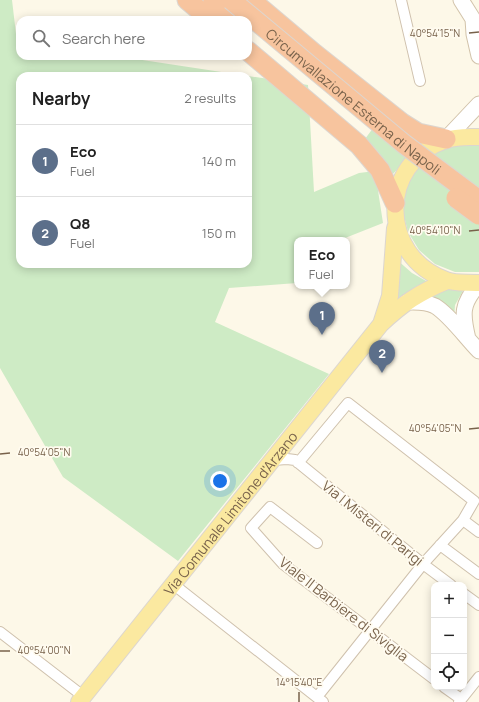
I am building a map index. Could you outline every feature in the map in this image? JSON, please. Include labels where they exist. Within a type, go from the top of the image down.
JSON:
[{"type":"highway","points":[[187,0],[206,16]]},
{"type":"highway","points":[[213,0],[231,16]]},
{"type":"highway","name":"Circumvallazione Esterna di Napoli","points":[[231,0],[250,16]]},
{"type":"highway","points":[[251,0],[315,54],[402,123],[418,133],[446,140]]},
{"type":"highway","name":"Circumvallazione Esterna di Napoli","points":[[252,17],[404,144],[479,200]]},
{"type":"highway","name":"Circumvallazione Esterna di Napoli","points":[[252,33],[389,148],[479,215]]},
{"type":"highway","points":[[252,54],[359,145],[380,170],[395,212]]},
{"type":"main road","points":[[461,0],[476,24],[474,34],[479,56]]},
{"type":"main road","points":[[446,140],[479,104]]},
{"type":"main road","points":[[381,324],[390,296],[398,186],[406,171],[417,157],[430,147],[446,140],[463,136],[479,137]]},
{"type":"main road","points":[[395,212],[399,235],[405,248],[416,262],[431,274],[447,281],[479,284]]},
{"type":"main road","points":[[381,324],[406,302],[429,288],[447,281]]},
{"type":"main road","points":[[469,340],[463,320],[464,310],[470,295],[479,284]]},
{"type":"main road","points":[[406,302],[421,302],[434,305],[446,315],[479,351]]},
{"type":"main road","name":"Via Comunale Limitone d'Arzano","points":[[81,699],[381,324]]},
{"type":"street","points":[[401,0],[420,81]]},
{"type":"street","points":[[173,584],[320,700],[370,630],[422,564],[462,520],[474,501],[348,404],[296,461]]},
{"type":"street","points":[[291,436],[292,449],[296,461]]},
{"type":"street","points":[[273,460],[287,458],[296,461]]},
{"type":"street","name":"Via I Misteri di Parigi","points":[[296,461],[422,564],[448,582]]},
{"type":"street","name":"Viale Il Barbiere di Siviglia","points":[[317,543],[270,507],[251,528],[283,564],[431,677]]},
{"type":"street","points":[[462,520],[479,532]]},
{"type":"street","name":"Via I Misteri di Parigi","points":[[440,545],[479,574]]},
{"type":"street","points":[[467,596],[479,605]]},
{"type":"street","points":[[0,632],[81,699]]},
{"type":"street","points":[[447,690],[460,701],[479,677]]},
{"type":"green space","points":[[0,0],[12,0],[16,34],[16,60],[142,60],[222,72],[16,72],[16,268],[252,268],[252,77],[308,85],[314,192],[359,173],[375,171],[383,223],[348,237],[294,237],[294,283],[229,288],[215,322],[329,374],[178,561],[63,477],[0,368]]},
{"type":"green space","points":[[379,120],[402,135],[421,144],[391,176],[381,156],[365,139]]},
{"type":"green space","points":[[479,143],[479,272],[455,272],[435,264],[419,250],[408,232],[403,212],[405,191],[414,171],[447,145]]},
{"type":"green space","points":[[396,259],[412,273],[428,282],[417,286],[395,300]]},
{"type":"green space","points":[[440,288],[464,289],[455,305],[454,319],[426,294]]},
{"type":"place","name":"Eco","points":[[322,335]]},
{"type":"place","name":"Q8","points":[[382,373]]}]
